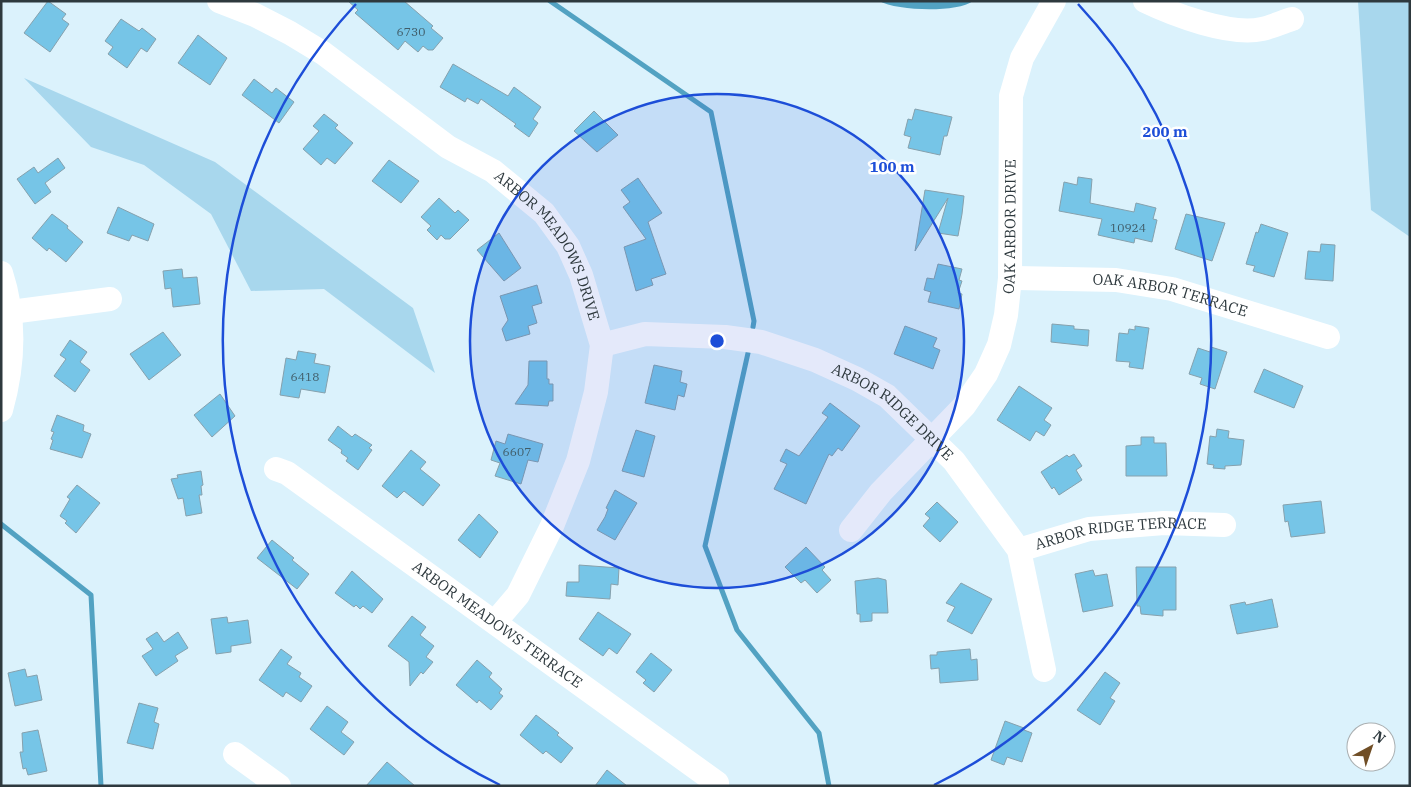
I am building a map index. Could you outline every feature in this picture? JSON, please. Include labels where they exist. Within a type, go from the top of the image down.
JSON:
[{"type":"street","name":"ARBOR MEADOWS DRIVE","points":[[219,1],[262,18],[323,53],[448,147],[493,171],[544,213],[568,246],[581,275],[602,345],[596,392],[578,461],[552,526],[518,595],[495,622]]},
{"type":"street","name":"OAK ARBOR DRIVE","points":[[851,530],[880,492],[964,406],[986,374],[999,345],[1006,315],[1010,278],[1009,148],[1011,96],[1022,58],[1054,1]]},
{"type":"street","points":[[1145,1],[1206,23],[1238,29],[1261,29],[1292,19]]},
{"type":"street","points":[[1,273],[11,312],[12,356],[8,385],[1,410]]},
{"type":"street","name":"OAK ARBOR TERRACE","points":[[1010,278],[1116,280],[1172,289],[1328,337]]},
{"type":"street","points":[[11,312],[110,299]]},
{"type":"street","name":"ARBOR RIDGE DRIVE","points":[[602,345],[645,334],[725,337],[761,342],[815,360],[857,379],[887,396],[954,461],[1019,550],[1044,670]]},
{"type":"street","name":"ARBOR MEADOWS TERRACE","points":[[276,469],[287,473],[717,783]]},
{"type":"street","name":"ARBOR RIDGE TERRACE","points":[[1019,550],[1089,529],[1164,524],[1224,525]]},
{"type":"street","points":[[235,754],[279,786]]},
{"type":"shaded area","points":[[879,1],[973,1],[965,5],[941,9],[912,9]]},
{"type":"shaded area","points":[[1358,1],[1410,1],[1410,237],[1371,210]]},
{"type":"shaded area","points":[[24,78],[215,162],[413,308],[435,373],[324,289],[251,291],[211,214],[144,165],[91,147]]},
{"type":"building","points":[[48,1],[66,14],[62,19],[69,24],[50,52],[24,33]]},
{"type":"building","points":[[348,1],[404,1],[433,26],[431,28],[443,38],[433,50],[428,50],[423,46],[418,52],[405,41],[398,50],[355,13],[358,10]]},
{"type":"building","points":[[121,19],[139,31],[142,28],[156,39],[147,52],[141,48],[127,68],[108,54],[113,47],[105,41]]},
{"type":"building","points":[[198,35],[227,58],[210,85],[178,63]]},
{"type":"building","points":[[453,64],[508,96],[514,87],[541,107],[533,119],[538,123],[529,137],[514,126],[516,124],[481,99],[478,104],[467,98],[465,102],[440,87]]},
{"type":"building","points":[[254,79],[272,93],[276,88],[294,102],[279,123],[242,95]]},
{"type":"building","points":[[915,109],[952,117],[947,136],[944,136],[940,155],[908,148],[911,137],[904,135],[908,119],[912,120]]},
{"type":"building","points":[[594,111],[618,135],[597,152],[574,131]]},
{"type":"building","points":[[324,114],[338,125],[335,128],[353,143],[335,164],[327,158],[321,165],[303,149],[319,131],[313,126]]},
{"type":"building","points":[[58,158],[65,168],[45,183],[51,192],[35,204],[17,179],[34,167],[38,173]]},
{"type":"building","points":[[389,160],[419,181],[401,203],[372,181]]},
{"type":"building","points":[[1078,177],[1092,179],[1090,203],[1134,212],[1136,203],[1156,208],[1153,219],[1157,220],[1152,242],[1135,238],[1134,243],[1098,235],[1102,219],[1059,211],[1064,182],[1077,185]]},
{"type":"building","points":[[638,178],[662,213],[648,222],[666,274],[651,279],[653,285],[636,291],[624,247],[646,239],[623,207],[630,202],[621,190]]},
{"type":"building","points":[[925,190],[964,196],[962,214],[958,236],[938,233],[948,198],[915,251]]},
{"type":"building","points":[[439,198],[455,213],[458,210],[469,220],[450,239],[445,239],[441,235],[437,240],[427,230],[431,226],[421,217]]},
{"type":"building","points":[[118,207],[154,224],[148,241],[132,235],[129,241],[107,233]]},
{"type":"building","points":[[52,214],[68,226],[67,228],[83,242],[66,262],[49,248],[47,251],[32,238]]},
{"type":"building","points":[[1186,214],[1225,223],[1212,261],[1175,249]]},
{"type":"building","points":[[1261,224],[1288,233],[1274,277],[1253,271],[1255,266],[1246,264],[1256,232],[1258,233]]},
{"type":"building","points":[[499,233],[521,268],[504,281],[477,250]]},
{"type":"building","points":[[1321,244],[1335,245],[1333,281],[1305,279],[1308,251],[1320,252]]},
{"type":"building","points":[[938,264],[962,269],[959,280],[962,281],[958,293],[962,294],[959,309],[928,302],[931,292],[924,290],[927,278],[934,279]]},
{"type":"building","points":[[182,269],[183,278],[197,277],[200,304],[173,307],[171,288],[165,289],[163,271]]},
{"type":"building","points":[[537,285],[542,303],[532,306],[537,323],[528,326],[530,334],[506,341],[502,329],[508,320],[500,296]]},
{"type":"building","points":[[1052,324],[1074,326],[1074,329],[1089,330],[1088,346],[1051,342]]},
{"type":"building","points":[[905,326],[937,338],[933,347],[940,350],[933,369],[894,354]]},
{"type":"building","points":[[1135,326],[1149,328],[1143,369],[1129,367],[1130,362],[1116,361],[1119,333],[1128,334],[1129,329],[1135,330]]},
{"type":"building","points":[[163,332],[181,355],[149,380],[130,354]]},
{"type":"building","points":[[70,340],[87,352],[80,362],[90,370],[75,392],[54,376],[66,359],[60,355]]},
{"type":"building","points":[[1211,347],[1227,352],[1215,389],[1200,384],[1202,378],[1189,374],[1198,348],[1210,352]]},
{"type":"building","points":[[298,351],[316,354],[314,363],[330,366],[325,393],[301,389],[299,398],[280,395],[286,358],[296,360]]},
{"type":"building","points":[[529,361],[547,361],[547,379],[549,379],[549,384],[553,384],[553,401],[549,401],[548,406],[515,404],[528,385]]},
{"type":"building","points":[[654,365],[682,371],[680,382],[687,384],[684,397],[678,395],[675,410],[645,403]]},
{"type":"building","points":[[1264,369],[1303,386],[1294,408],[1254,392]]},
{"type":"building","points":[[1019,386],[1052,408],[1044,420],[1051,425],[1044,436],[1036,431],[1030,441],[997,420]]},
{"type":"building","points":[[220,394],[235,416],[212,437],[194,415]]},
{"type":"building","points":[[830,403],[860,426],[842,451],[838,448],[832,456],[829,454],[806,504],[774,489],[787,464],[780,461],[786,449],[799,456],[828,417],[822,413]]},
{"type":"building","points":[[57,415],[84,425],[83,431],[91,434],[82,458],[50,449],[54,432],[51,431]]},
{"type":"building","points":[[338,426],[352,437],[355,434],[372,445],[369,448],[372,450],[358,470],[346,461],[348,458],[341,453],[342,450],[328,440]]},
{"type":"building","points":[[1217,429],[1229,431],[1228,438],[1244,440],[1241,465],[1225,466],[1225,469],[1213,468],[1214,465],[1207,464],[1210,436],[1216,437]]},
{"type":"building","points":[[636,430],[655,436],[644,477],[622,471]]},
{"type":"building","points":[[508,434],[543,444],[538,462],[528,460],[521,484],[495,476],[500,463],[491,460],[496,441],[505,444]]},
{"type":"building","points":[[1141,437],[1154,437],[1154,443],[1166,443],[1167,476],[1126,476],[1126,446],[1141,445]]},
{"type":"building","points":[[411,450],[426,462],[420,469],[440,485],[423,506],[404,491],[397,498],[382,486]]},
{"type":"building","points":[[1074,454],[1082,466],[1076,470],[1082,480],[1059,495],[1054,487],[1052,489],[1041,472],[1067,455],[1069,457]]},
{"type":"building","points":[[201,471],[203,485],[201,486],[202,495],[199,495],[202,513],[186,516],[183,498],[178,499],[171,479],[178,478],[177,475]]},
{"type":"building","points":[[77,485],[100,503],[76,533],[65,523],[67,521],[60,516],[70,499],[67,497]]},
{"type":"building","points":[[615,490],[637,503],[615,540],[597,530],[605,517],[608,509],[606,508]]},
{"type":"building","points":[[1321,501],[1325,533],[1291,537],[1288,521],[1285,522],[1283,505]]},
{"type":"building","points":[[937,502],[958,522],[940,542],[923,526],[930,518],[925,514]]},
{"type":"building","points":[[479,514],[498,532],[480,558],[458,540]]},
{"type":"building","points":[[272,540],[294,558],[292,560],[309,574],[297,589],[257,558]]},
{"type":"building","points":[[806,547],[825,567],[822,570],[831,580],[817,593],[805,580],[801,583],[785,567]]},
{"type":"building","points":[[579,565],[619,568],[618,585],[611,584],[610,599],[566,596],[567,582],[579,582]]},
{"type":"building","points":[[1136,567],[1176,567],[1176,610],[1163,610],[1163,616],[1141,614],[1140,606],[1137,606]]},
{"type":"building","points":[[1093,570],[1095,576],[1107,574],[1113,606],[1083,612],[1075,574]]},
{"type":"building","points":[[352,571],[383,599],[372,613],[363,606],[360,609],[356,605],[354,607],[335,593]]},
{"type":"building","points":[[878,578],[886,580],[888,613],[872,613],[872,621],[860,622],[860,614],[857,614],[855,581]]},
{"type":"building","points":[[961,583],[992,599],[972,634],[947,621],[955,607],[946,603]]},
{"type":"building","points":[[1272,599],[1278,627],[1237,634],[1230,605],[1245,602],[1246,605]]},
{"type":"building","points":[[598,612],[631,634],[617,654],[609,648],[603,656],[579,639]]},
{"type":"building","points":[[412,616],[426,627],[420,635],[434,646],[426,657],[433,662],[423,674],[421,672],[410,686],[409,662],[388,646]]},
{"type":"building","points":[[227,617],[228,623],[248,620],[251,643],[231,646],[231,652],[216,654],[211,619]]},
{"type":"building","points":[[157,632],[164,642],[178,632],[188,648],[175,656],[178,661],[156,676],[142,656],[153,649],[146,639]]},
{"type":"building","points":[[281,649],[292,657],[287,664],[301,673],[299,677],[312,686],[301,702],[286,692],[283,697],[259,680]]},
{"type":"building","points":[[970,649],[971,660],[977,659],[978,680],[940,683],[939,668],[931,669],[930,655],[937,655],[937,652]]},
{"type":"building","points":[[651,653],[672,670],[654,692],[643,683],[646,680],[636,672]]},
{"type":"building","points":[[477,660],[492,673],[489,677],[502,689],[499,693],[503,696],[491,710],[479,700],[477,703],[456,685]]},
{"type":"building","points":[[25,669],[27,677],[37,675],[42,700],[15,706],[8,673]]},
{"type":"building","points":[[1105,672],[1120,683],[1110,698],[1115,701],[1100,725],[1077,710]]},
{"type":"building","points":[[139,703],[158,708],[154,722],[159,724],[153,749],[127,743]]},
{"type":"building","points":[[327,706],[348,722],[341,732],[354,742],[344,755],[310,729]]},
{"type":"building","points":[[536,715],[559,733],[557,735],[573,748],[561,763],[546,751],[543,754],[520,735]]},
{"type":"building","points":[[1005,721],[1032,733],[1022,762],[1007,757],[1004,765],[991,760]]},
{"type":"building","points":[[38,730],[47,771],[28,775],[26,768],[23,769],[20,752],[23,752],[22,733]]},
{"type":"building","points":[[387,762],[415,786],[366,786]]},
{"type":"building","points":[[607,770],[627,786],[595,786]]},
{"type":"waterway","points":[[550,1],[711,112],[754,321],[753,327]]},
{"type":"waterway","points":[[748,353],[705,546],[737,630],[819,733],[829,786]]},
{"type":"waterway","points":[[1,524],[91,595],[101,786]]}]
